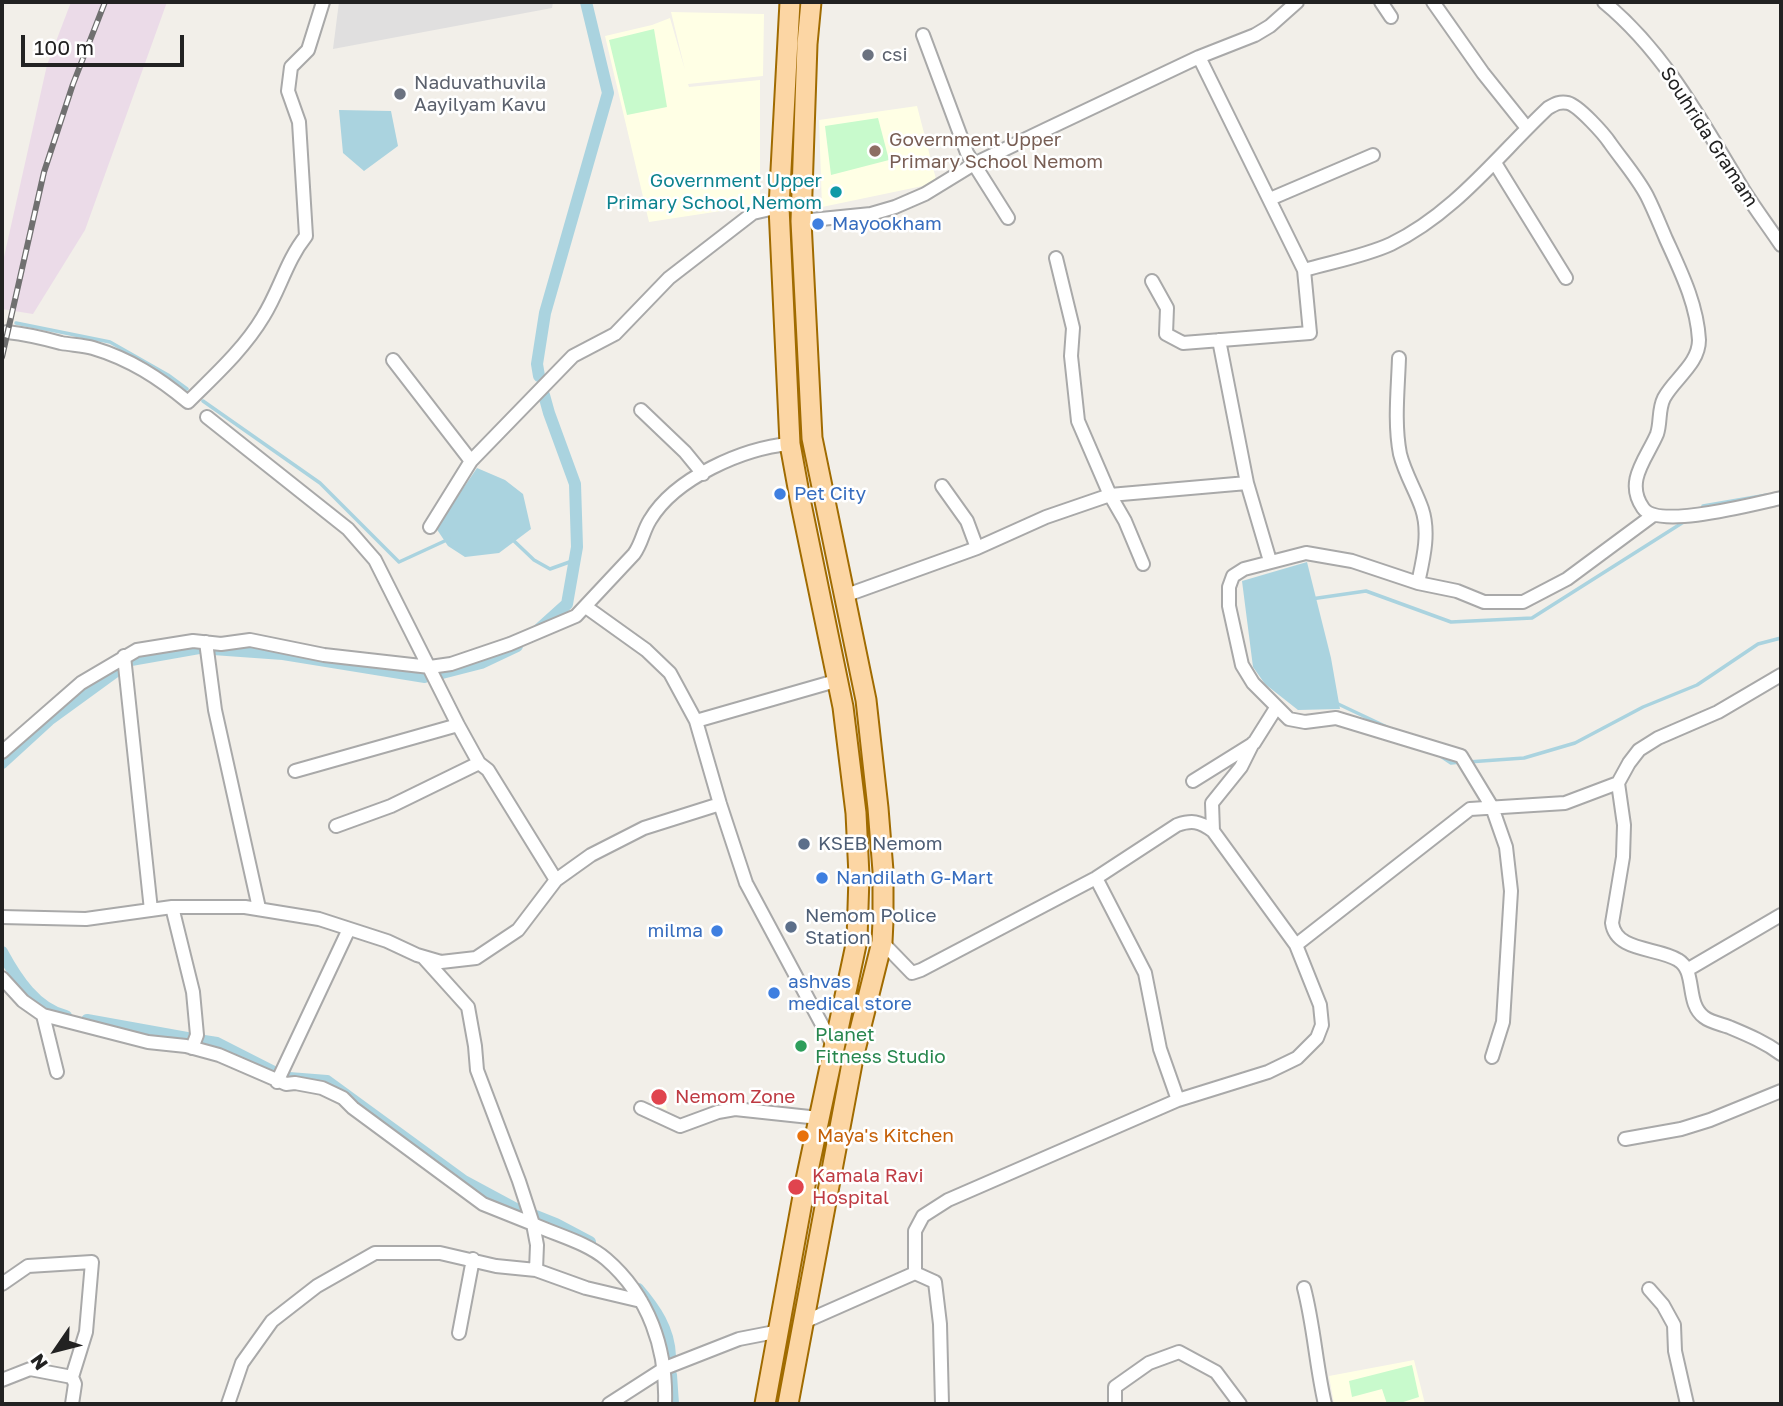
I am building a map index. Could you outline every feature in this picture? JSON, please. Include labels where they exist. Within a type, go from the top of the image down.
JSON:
[{"type":"main road","points":[[765,1404],[819,1118],[857,940],[859,909],[856,813],[839,680],[790,444],[779,207],[790,2]]},
{"type":"main road","points":[[788,1404],[853,1058],[881,942],[883,871],[874,759],[866,700],[812,438],[801,221],[811,2]]},
{"type":"main road","points":[[835,1049],[853,1058]]},
{"type":"street","points":[[7,332],[91,347],[135,365],[163,381],[188,402],[219,371],[263,318],[291,255],[306,236],[299,122],[288,91],[290,67],[308,50],[323,2]]},
{"type":"street","points":[[801,221],[871,214],[925,194],[974,164],[1199,57],[1255,35],[1270,26],[1297,2]]},
{"type":"street","points":[[1381,2],[1391,17]]},
{"type":"street","points":[[1433,2],[1483,73],[1527,128]]},
{"type":"street","name":"Souhrida Gramam","points":[[1604,2],[1623,17],[1679,83],[1746,195],[1781,245]]},
{"type":"street","points":[[923,36],[967,153],[1008,218]]},
{"type":"street","points":[[1152,281],[1167,309],[1166,334],[1183,343],[1310,333],[1304,270],[1199,57]]},
{"type":"street","points":[[1304,270],[1388,245],[1412,232],[1445,208],[1495,163],[1548,108],[1559,103],[1574,105],[1606,136],[1646,195],[1693,303],[1698,350],[1665,396],[1656,436],[1636,473],[1638,499],[1644,510],[1652,516]]},
{"type":"street","points":[[1270,200],[1373,155]]},
{"type":"street","points":[[1495,163],[1566,278]]},
{"type":"street","points":[[430,527],[471,461],[573,356],[615,334],[669,278],[753,213],[779,207]]},
{"type":"street","points":[[1056,258],[1073,328],[1071,355],[1078,421],[1143,564]]},
{"type":"street","points":[[1219,341],[1247,483],[1270,561]]},
{"type":"street","points":[[1399,358],[1397,428],[1400,454],[1422,510],[1425,548],[1418,583]]},
{"type":"street","points":[[393,360],[471,461]]},
{"type":"street","points":[[641,410],[685,452],[703,474]]},
{"type":"street","points":[[207,417],[348,529],[375,560],[479,763],[488,770],[556,880]]},
{"type":"street","points":[[2,752],[81,682],[124,656],[157,645],[192,641],[221,644],[250,640],[324,655],[430,667],[451,664],[510,644],[576,617],[601,593],[634,554],[650,520],[679,488],[736,457],[790,444]]},
{"type":"street","points":[[844,596],[977,548],[1046,517],[1110,495],[1247,483]]},
{"type":"street","points":[[942,486],[967,521],[977,548]]},
{"type":"street","points":[[1492,1057],[1503,1022],[1511,891],[1506,847],[1492,807],[1461,756],[1336,718],[1306,722],[1289,719],[1276,708],[1253,683],[1242,666],[1233,633],[1229,597],[1233,576],[1244,569],[1306,553],[1352,561],[1484,601],[1523,603],[1567,579],[1652,516],[1684,516],[1781,498]]},
{"type":"street","points":[[586,607],[646,650],[670,673],[696,721],[746,883],[835,1049]]},
{"type":"street","points":[[206,642],[215,710],[259,908]]},
{"type":"street","points":[[124,656],[150,910]]},
{"type":"street","points":[[1781,675],[1718,712],[1658,738],[1639,750],[1629,763],[1618,783],[1624,825],[1623,857],[1612,923],[1613,932],[1622,941],[1680,961],[1687,970],[1694,1005],[1703,1017],[1760,1040],[1781,1054]]},
{"type":"street","points":[[696,721],[839,680]]},
{"type":"street","points":[[1213,831],[1212,803],[1241,767],[1276,708]]},
{"type":"street","points":[[295,771],[458,725]]},
{"type":"street","points":[[1193,781],[1254,743]]},
{"type":"street","points":[[335,825],[391,806],[479,763]]},
{"type":"street","points":[[1296,945],[1470,810],[1565,803],[1618,783]]},
{"type":"street","points":[[2,917],[86,919],[172,906],[259,908],[319,919],[442,962],[476,958],[518,930],[556,880],[591,855],[643,828],[720,804]]},
{"type":"street","points":[[881,942],[912,973],[1096,878],[1177,825],[1189,821],[1200,822],[1213,831],[1296,945],[1320,1004],[1322,1025],[1317,1038],[1297,1058],[1268,1072],[1178,1100],[948,1200],[932,1210],[923,1216],[915,1231],[915,1273]]},
{"type":"street","points":[[1096,878],[1144,973],[1160,1049],[1178,1100]]},
{"type":"street","points":[[172,906],[193,992],[197,1035],[192,1048]]},
{"type":"street","points":[[1687,970],[1781,915]]},
{"type":"street","points":[[277,1082],[349,929]]},
{"type":"street","points":[[423,957],[468,1007],[477,1070],[533,1224],[537,1245],[536,1270]]},
{"type":"street","points":[[2,978],[23,1001],[43,1015],[148,1042],[162,1042],[219,1055],[277,1082],[322,1088],[343,1098],[483,1204],[571,1240],[605,1258],[641,1301],[655,1325],[664,1368],[665,1404]]},
{"type":"street","points":[[43,1015],[57,1072]]},
{"type":"street","points":[[1625,1139],[1681,1129],[1781,1091]]},
{"type":"street","points":[[641,1108],[680,1126],[718,1112],[735,1109],[819,1118]]},
{"type":"street","points":[[228,1404],[232,1388],[249,1352],[272,1321],[317,1286],[375,1253],[440,1253],[496,1266],[536,1270],[586,1288],[641,1301]]},
{"type":"street","points":[[460,1333],[473,1259]]},
{"type":"street","points":[[2,1284],[28,1266],[92,1262],[86,1332],[72,1377],[75,1384],[72,1404]]},
{"type":"street","points":[[804,1322],[915,1273],[935,1282],[940,1324],[942,1404]]},
{"type":"street","points":[[1304,1288],[1312,1317],[1325,1404]]},
{"type":"street","points":[[1649,1289],[1663,1305],[1674,1325],[1675,1350],[1687,1404]]},
{"type":"street","points":[[609,1404],[664,1368],[739,1339],[780,1331]]},
{"type":"street","points":[[1115,1404],[1115,1387],[1149,1363],[1179,1352],[1216,1372],[1240,1404]]},
{"type":"street","points":[[2,1380],[30,1369],[72,1377]]},
{"type":"shaded area","points":[[71,2],[167,2],[85,230],[33,314],[2,309],[2,266],[47,65]]},
{"type":"shaded area","points":[[339,2],[553,2],[552,8],[333,49]]},
{"type":"shaded area","points":[[671,12],[764,14],[763,76],[688,84],[689,87],[760,80],[760,205],[649,222],[605,36],[670,18],[685,70]]},
{"type":"shaded area","name":"Government Upper Primary School Nemom","points":[[917,106],[937,183],[822,207],[819,120]]},
{"type":"shaded area","name":"Nemom Zone","points":[[663,1087],[667,1110],[653,1105],[652,1090]]},
{"type":"shaded area","points":[[1414,1360],[1425,1404],[1334,1404],[1329,1376]]},
{"type":"green space","points":[[654,29],[667,107],[627,115],[609,40]]},
{"type":"green space","points":[[878,118],[889,160],[831,175],[825,126]]},
{"type":"green space","points":[[1412,1365],[1419,1397],[1397,1404],[1387,1404],[1382,1389],[1352,1397],[1349,1381]]},
{"type":"water","points":[[339,110],[391,111],[398,146],[364,171],[343,153]]},
{"type":"water","points":[[477,468],[505,480],[523,494],[531,529],[499,553],[465,557],[448,546],[436,528]]},
{"type":"water","points":[[1307,562],[1331,658],[1340,709],[1298,710],[1265,684],[1253,667],[1242,581]]},
{"type":"waterway","points":[[539,376],[537,364],[545,313],[608,93],[586,2]]},
{"type":"waterway","points":[[16,323],[110,342],[187,389]]},
{"type":"waterway","points":[[537,631],[567,604],[577,547],[575,484],[544,395]]},
{"type":"waterway","points":[[203,401],[320,483],[399,562],[449,539]]},
{"type":"waterway","points":[[1703,506],[1767,495]]},
{"type":"waterway","points":[[1311,599],[1366,591],[1451,622],[1532,618],[1682,523]]},
{"type":"waterway","points":[[513,540],[534,560],[550,569],[575,560]]},
{"type":"waterway","points":[[1468,762],[1524,758],[1575,743],[1643,707],[1697,685],[1758,644],[1781,638]]},
{"type":"waterway","points":[[442,673],[481,663],[517,646]]},
{"type":"waterway","points":[[131,660],[199,648]]},
{"type":"waterway","points":[[213,649],[283,654],[425,677]]},
{"type":"waterway","points":[[2,763],[49,720],[115,672]]},
{"type":"waterway","points":[[1336,703],[1389,728]]},
{"type":"waterway","points":[[1439,755],[1451,763],[1461,762]]},
{"type":"waterway","points":[[2,952],[20,982],[36,1000],[66,1016]]},
{"type":"waterway","points":[[87,1020],[187,1038]]},
{"type":"waterway","points":[[204,1041],[217,1043],[274,1072]]},
{"type":"waterway","points":[[289,1078],[327,1081],[464,1181],[516,1209]]},
{"type":"waterway","points":[[536,1216],[590,1242]]},
{"type":"waterway","points":[[638,1289],[660,1320],[667,1337],[670,1356]]},
{"type":"waterway","points":[[671,1375],[673,1404]]},
{"type":"railway","points":[[2,357],[44,172],[73,84],[105,2]]},
{"type":"place","name":"csi","points":[[868,55]]},
{"type":"place","name":"Naduvathuvila Aayilyam Kavu","points":[[400,94]]},
{"type":"place","name":"Government Upper Primary School Nemom","points":[[875,151]]},
{"type":"place","name":"Government Upper Primary School,Nemom","points":[[836,192]]},
{"type":"place","name":"Mayookham","points":[[818,224]]},
{"type":"place","name":"Pet City","points":[[780,494]]},
{"type":"place","name":"KSEB Nemom","points":[[804,844]]},
{"type":"place","name":"Nandilath G-Mart","points":[[822,878]]},
{"type":"place","name":"Nemom Police Station","points":[[791,927]]},
{"type":"place","name":"milma","points":[[717,931]]},
{"type":"place","name":"ashvas medical store","points":[[774,993]]},
{"type":"place","name":"Planet Fitness Studio","points":[[801,1046]]},
{"type":"place","name":"Nemom Zone","points":[[659,1097]]},
{"type":"place","name":"Maya's Kitchen","points":[[803,1136]]},
{"type":"place","name":"Kamala Ravi Hospital","points":[[796,1187]]}]
